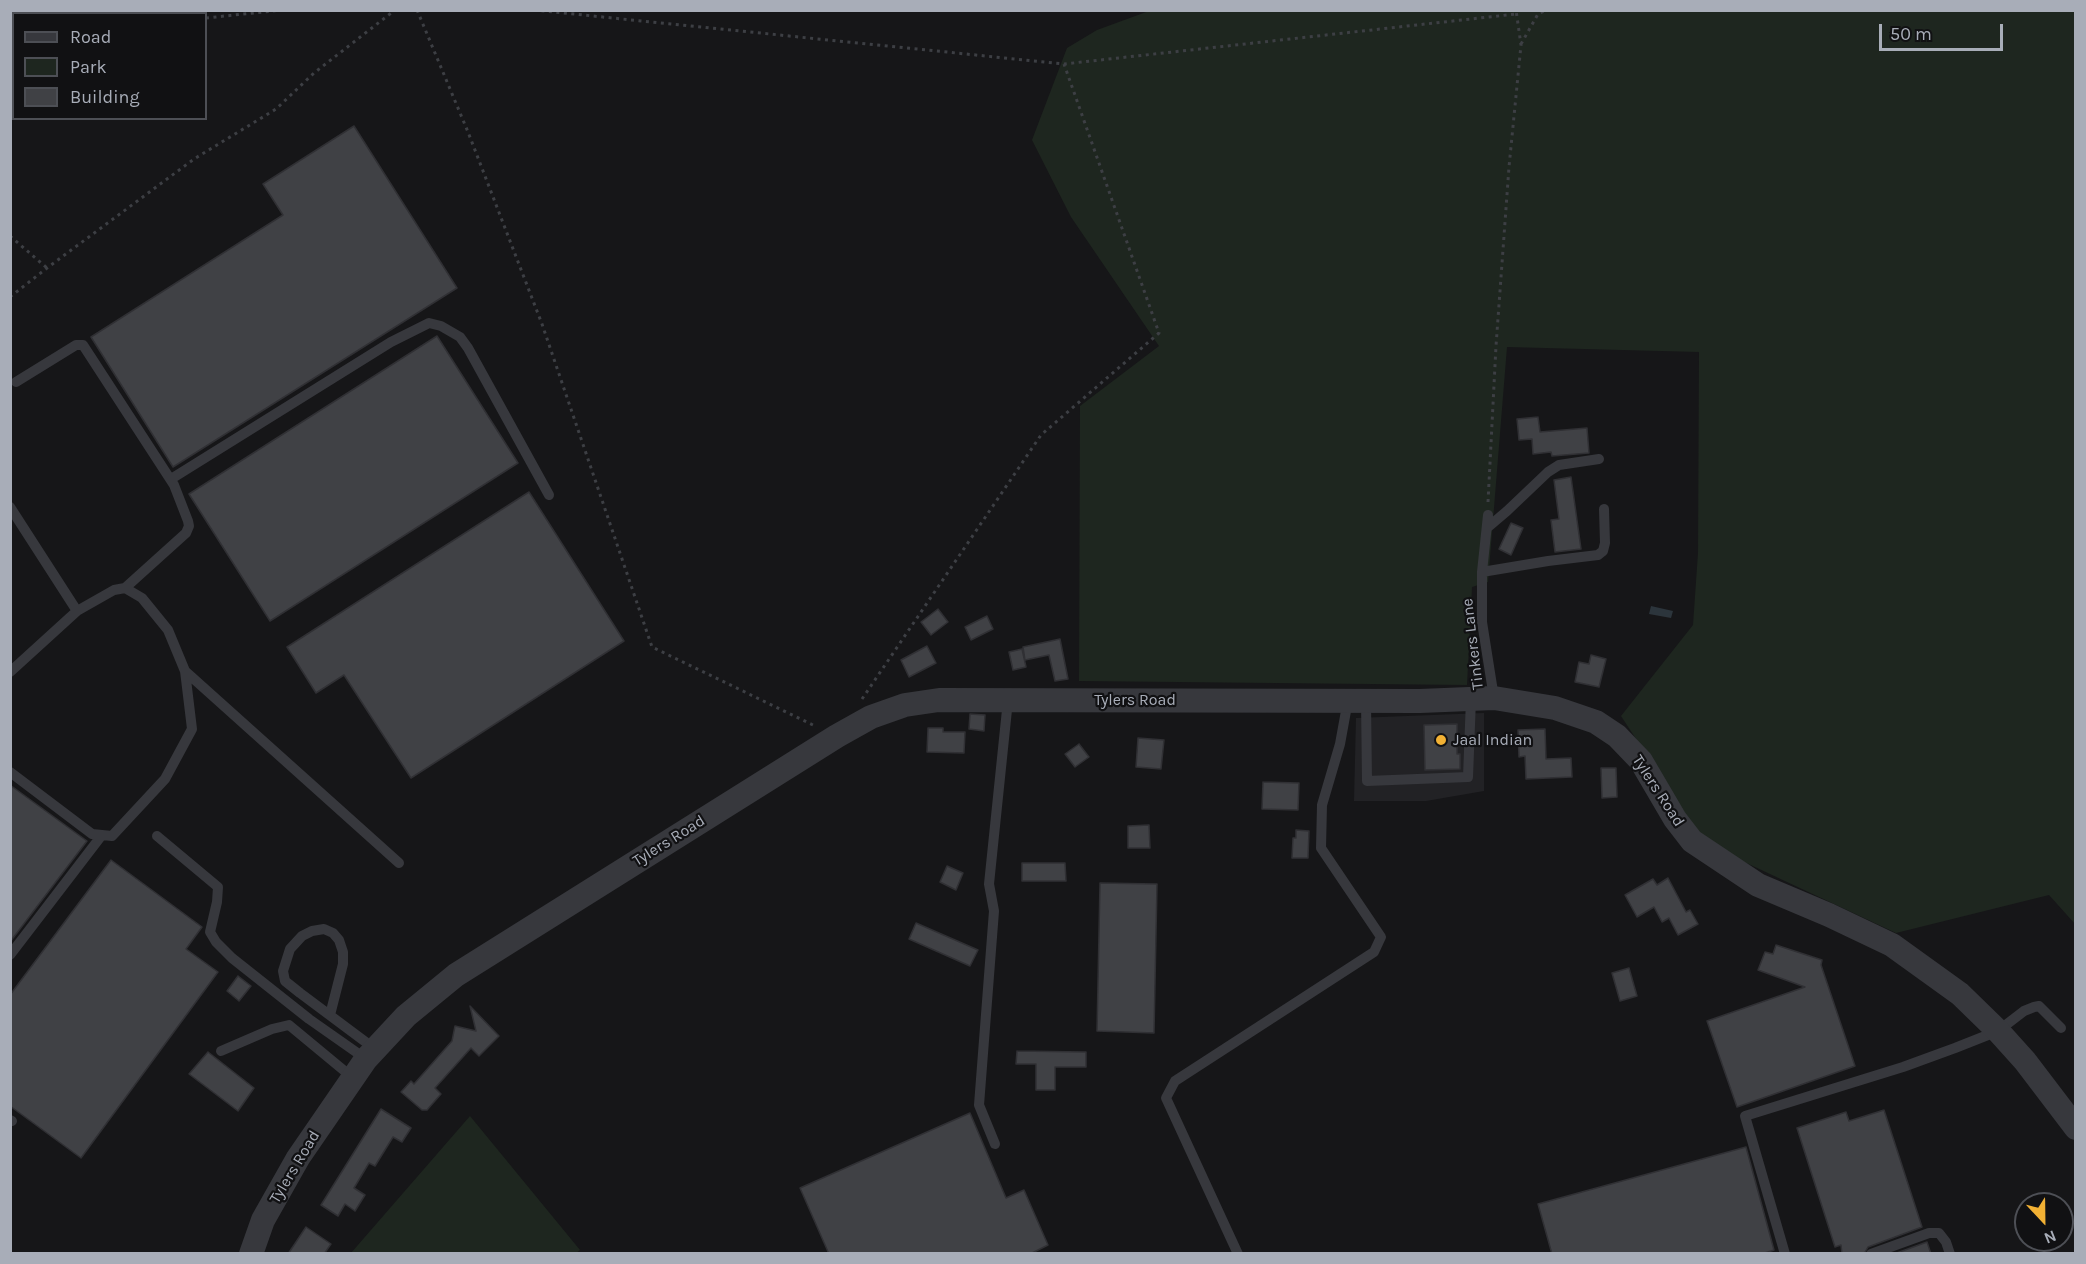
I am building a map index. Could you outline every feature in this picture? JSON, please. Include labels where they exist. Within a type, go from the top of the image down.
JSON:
[{"type":"street","name":"Tylers Road","points":[[251,1254],[263,1220],[298,1158],[365,1062],[406,1016],[456,975],[837,736],[871,717],[905,705],[939,700],[1494,698],[1555,708],[1596,722],[1617,736],[1641,761],[1675,819],[1692,841],[1758,885],[1892,945],[1960,994],[2025,1061],[2076,1128]]},
{"type":"lane","points":[[171,479],[391,342],[429,323],[441,326],[460,337],[468,348],[549,495]]},
{"type":"lane","points":[[12,666],[77,611],[114,590],[125,588],[180,540],[189,526],[171,479],[83,345],[76,345],[16,382]]},
{"type":"lane","points":[[1486,528],[1553,468],[1568,462],[1599,459]]},
{"type":"lane","points":[[10,507],[77,611]]},
{"type":"lane","points":[[1482,572],[1598,555],[1603,551],[1605,543],[1604,509]]},
{"type":"lane","name":"Tinkers Lane","points":[[1488,515],[1482,572],[1482,622],[1494,698]]},
{"type":"lane","points":[[10,772],[92,834],[112,836],[165,779],[192,729],[185,671],[168,630],[142,598],[125,588]]},
{"type":"lane","points":[[185,671],[399,863]]},
{"type":"lane","points":[[995,1144],[979,1105],[994,911],[989,884],[1008,699]]},
{"type":"lane","points":[[1357,700],[1367,781],[1468,777],[1470,699]]},
{"type":"lane","points":[[1238,1254],[1166,1098],[1175,1081],[1374,952],[1381,937],[1321,848],[1322,805],[1340,744],[1357,700]]},
{"type":"lane","points":[[10,955],[102,834]]},
{"type":"lane","points":[[157,836],[218,888],[210,932],[216,942],[232,958],[365,1062]]},
{"type":"lane","points":[[330,1015],[343,964],[343,951],[339,940],[324,928],[302,936],[290,949],[283,971],[285,981],[330,1015],[365,1062]]},
{"type":"lane","points":[[1785,1254],[1745,1116],[1903,1067],[1998,1031],[2028,1009],[2039,1006],[2061,1028]]},
{"type":"lane","points":[[221,1051],[272,1029],[290,1025],[365,1062]]},
{"type":"lane","points":[[1871,1254],[1929,1233],[1940,1233],[1950,1254]]},
{"type":"path","points":[[207,18],[282,10]]},
{"type":"path","points":[[10,297],[194,159],[276,109],[314,73],[395,10]]},
{"type":"path","points":[[417,10],[468,132],[542,324],[652,646],[837,736]]},
{"type":"path","points":[[534,10],[1064,64],[1516,12],[1521,45],[1509,167],[1496,346],[1488,515]]},
{"type":"path","points":[[1521,45],[1538,14],[1546,10]]},
{"type":"path","points":[[856,707],[1041,435],[1159,333],[1064,64]]},
{"type":"path","points":[[10,236],[47,268]]},
{"type":"shaded area","points":[[1651,606],[1673,611],[1671,618],[1649,614]]},
{"type":"shaded area","points":[[1484,713],[1484,791],[1426,801],[1354,801],[1356,718]]},
{"type":"green space","points":[[1149,11],[2075,11],[2075,924],[2049,895],[1896,933],[1708,845],[1684,812],[1621,716],[1693,625],[1698,553],[1699,352],[1507,347],[1488,582],[1472,587],[1467,685],[1079,681],[1080,406],[1159,346],[1071,217],[1032,140],[1067,48],[1097,30]]},
{"type":"green space","points":[[470,1116],[580,1250],[575,1254],[351,1253]]},
{"type":"building","points":[[354,126],[457,288],[173,467],[91,337],[283,215],[263,184]]},
{"type":"building","points":[[437,336],[518,463],[270,621],[189,494]]},
{"type":"building","points":[[1538,417],[1540,432],[1587,428],[1589,453],[1552,456],[1551,452],[1533,454],[1532,439],[1519,440],[1517,419]]},
{"type":"building","points":[[1571,477],[1581,549],[1555,552],[1551,520],[1559,519],[1554,480]]},
{"type":"building","points":[[529,492],[624,641],[411,778],[344,675],[316,693],[287,647]]},
{"type":"building","points":[[1511,523],[1523,528],[1511,555],[1499,549]]},
{"type":"building","points":[[938,609],[948,622],[931,635],[921,622]]},
{"type":"building","points":[[987,616],[993,629],[971,640],[965,627]]},
{"type":"building","points":[[1060,639],[1068,679],[1055,681],[1049,655],[1025,660],[1023,647]]},
{"type":"building","points":[[927,646],[936,663],[909,677],[901,660]]},
{"type":"building","points":[[1022,649],[1026,667],[1013,670],[1009,652]]},
{"type":"building","points":[[1591,655],[1606,659],[1599,687],[1575,682],[1579,662],[1589,664]]},
{"type":"building","points":[[970,714],[985,715],[984,731],[969,729]]},
{"type":"building","name":"Jaal Indian","points":[[1457,724],[1457,754],[1460,754],[1460,769],[1425,770],[1424,725]]},
{"type":"building","points":[[928,728],[943,728],[943,732],[965,732],[964,753],[927,752]]},
{"type":"building","points":[[1545,729],[1546,759],[1571,758],[1572,777],[1526,779],[1525,756],[1519,757],[1518,730]]},
{"type":"building","points":[[1138,738],[1164,740],[1161,769],[1136,767]]},
{"type":"building","points":[[1079,744],[1089,757],[1075,767],[1065,754]]},
{"type":"building","points":[[1601,768],[1616,768],[1617,797],[1602,798]]},
{"type":"building","points":[[1263,782],[1299,783],[1298,810],[1262,809]]},
{"type":"building","points":[[10,785],[87,841],[10,942]]},
{"type":"building","points":[[1149,825],[1150,848],[1128,848],[1128,826]]},
{"type":"building","points":[[1296,830],[1309,831],[1308,858],[1292,858],[1293,838],[1296,838]]},
{"type":"building","points":[[111,860],[202,927],[186,949],[218,972],[81,1158],[10,1106],[10,995]]},
{"type":"building","points":[[1022,863],[1065,863],[1066,881],[1022,881]]},
{"type":"building","points":[[947,866],[963,873],[956,890],[940,882]]},
{"type":"building","points":[[1668,878],[1686,912],[1690,910],[1698,924],[1678,935],[1669,918],[1662,922],[1654,907],[1637,917],[1625,895],[1653,879],[1657,885]]},
{"type":"building","points":[[1100,883],[1157,884],[1154,1033],[1097,1031]]},
{"type":"building","points":[[916,923],[978,950],[970,966],[909,939]]},
{"type":"building","points":[[1776,945],[1822,960],[1821,965],[1855,1066],[1737,1107],[1707,1021],[1805,987],[1758,970],[1765,952],[1773,954]]},
{"type":"building","points":[[1629,968],[1637,996],[1620,1001],[1612,973]]},
{"type":"building","points":[[238,976],[251,986],[239,1001],[227,991]]},
{"type":"building","points":[[470,1006],[499,1036],[479,1056],[471,1048],[435,1088],[441,1094],[427,1110],[422,1110],[401,1092],[411,1081],[414,1084],[452,1041],[455,1026],[476,1031]]},
{"type":"building","points":[[1017,1051],[1086,1052],[1086,1067],[1055,1067],[1055,1090],[1036,1090],[1036,1064],[1016,1064]]},
{"type":"building","points":[[208,1052],[254,1088],[238,1111],[189,1074]]},
{"type":"building","points":[[381,1109],[411,1128],[402,1142],[393,1137],[375,1166],[369,1163],[354,1188],[365,1195],[355,1211],[345,1204],[338,1216],[321,1205]]},
{"type":"building","points":[[1884,1110],[1922,1227],[1868,1247],[1864,1254],[1842,1254],[1841,1245],[1835,1247],[1797,1128],[1846,1112],[1849,1121]]},
{"type":"building","points":[[970,1113],[1006,1198],[1024,1190],[1048,1245],[1030,1254],[829,1254],[800,1188]]},
{"type":"building","points":[[1746,1147],[1774,1250],[1762,1254],[1552,1254],[1538,1204]]},
{"type":"building","points":[[306,1227],[331,1244],[324,1254],[288,1254]]},
{"type":"building","points":[[1927,1242],[1931,1254],[1894,1254]]},
{"type":"place","name":"Jaal Indian","points":[[1441,740]]}]
